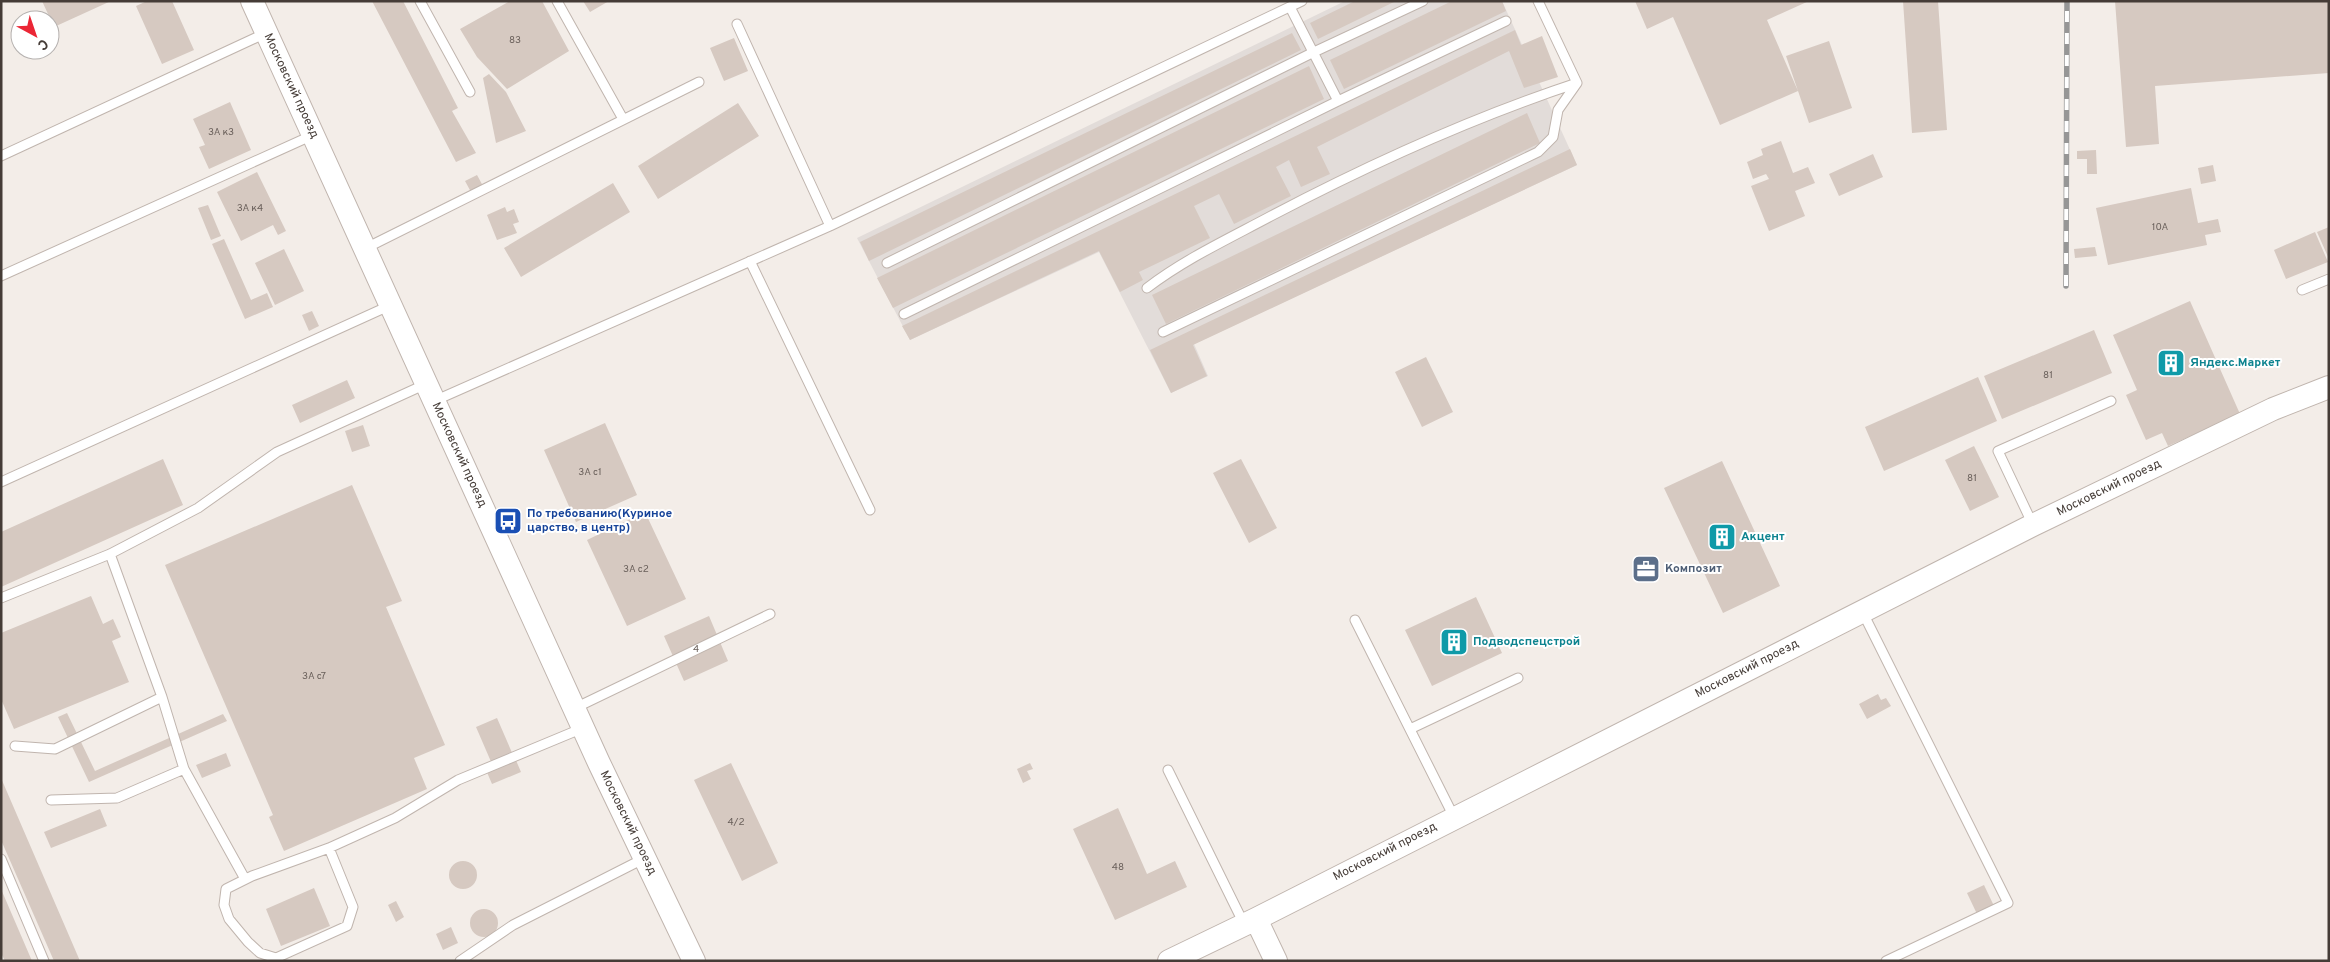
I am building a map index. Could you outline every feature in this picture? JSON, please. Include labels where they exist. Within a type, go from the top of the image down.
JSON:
[{"type":"street","name":"Московский проезд","points":[[252,1],[579,718],[694,961]]},
{"type":"street","name":"Московский проезд","points":[[1169,961],[1250,922],[1862,610],[2033,525],[2272,410],[2329,386]]},
{"type":"street","points":[[1250,922],[1276,961]]},
{"type":"lane","points":[[420,1],[470,92]]},
{"type":"lane","points":[[556,1],[623,120]]},
{"type":"lane","points":[[1,598],[110,554],[198,508],[277,452],[430,392],[750,261],[830,226],[1302,1]]},
{"type":"lane","points":[[887,263],[1314,52],[1423,1]]},
{"type":"lane","points":[[1538,1],[1577,83]]},
{"type":"lane","points":[[1290,7],[1338,101]]},
{"type":"lane","points":[[904,314],[1338,101],[1506,21]]},
{"type":"lane","points":[[736,24],[830,226]]},
{"type":"lane","points":[[1,156],[266,33]]},
{"type":"lane","points":[[366,248],[698,82]]},
{"type":"lane","points":[[1147,288],[1174,267],[1343,178],[1507,106],[1577,83]]},
{"type":"lane","points":[[1163,332],[1538,152],[1553,137],[1558,110],[1577,83]]},
{"type":"lane","points":[[1,276],[313,134]]},
{"type":"lane","points":[[750,261],[870,510]]},
{"type":"lane","points":[[2302,290],[2329,279]]},
{"type":"lane","points":[[1,482],[391,304]]},
{"type":"lane","points":[[2033,525],[1998,451],[2111,402]]},
{"type":"lane","points":[[110,554],[162,697],[184,768],[245,879]]},
{"type":"lane","points":[[1862,610],[2008,903],[1886,961]]},
{"type":"lane","points":[[329,848],[354,907],[347,926],[276,958],[260,953],[248,942],[229,918],[224,905],[226,889],[245,879],[329,848],[395,818],[458,780],[579,718],[770,614]]},
{"type":"lane","points":[[1355,620],[1454,817]]},
{"type":"lane","points":[[1410,729],[1518,678]]},
{"type":"lane","points":[[15,746],[55,749],[162,697]]},
{"type":"lane","points":[[51,800],[116,798],[184,768]]},
{"type":"lane","points":[[1168,770],[1250,922]]},
{"type":"lane","points":[[460,961],[513,925],[645,858]]},
{"type":"lane","points":[[1,859],[44,961]]},
{"type":"shaded area","points":[[1345,1],[1502,1],[1577,165],[1194,344],[1208,376],[1171,393],[1099,252],[910,340],[857,238]]},
{"type":"building","points":[[42,1],[111,1],[60,24],[60,10],[46,10]]},
{"type":"building","points":[[147,1],[172,1],[194,50],[162,64],[136,6]]},
{"type":"building","points":[[372,1],[403,1],[458,108],[452,111],[476,153],[456,162]]},
{"type":"building","points":[[510,1],[542,1],[569,51],[507,89],[477,57],[460,29]]},
{"type":"building","points":[[583,1],[609,1],[590,12]]},
{"type":"building","points":[[1355,1],[1396,1],[1318,39],[1310,23]]},
{"type":"building","points":[[1452,1],[1502,1],[1506,11],[1344,89],[1330,60]]},
{"type":"building","points":[[1635,1],[1809,1],[1767,20],[1798,91],[1720,125],[1673,17],[1647,29]]},
{"type":"building","points":[[1903,1],[1938,1],[1947,130],[1912,133]]},
{"type":"building","points":[[2115,1],[2329,1],[2329,73],[2155,86],[2159,144],[2126,147]]},
{"type":"building","points":[[1515,30],[1521,45],[1542,36],[1558,77],[1524,88],[1509,51],[1317,147],[1330,174],[1301,187],[1289,160],[1276,167],[1291,196],[1234,224],[1219,194],[1194,206],[1210,238],[1139,272],[1143,280],[1120,292],[1099,251],[910,340],[902,326]]},
{"type":"building","points":[[1292,33],[1301,50],[869,261],[860,242]]},
{"type":"building","points":[[734,38],[748,71],[724,81],[710,48]]},
{"type":"building","points":[[1829,41],[1852,108],[1809,123],[1786,56]]},
{"type":"building","points":[[1309,66],[1324,99],[893,308],[877,278]]},
{"type":"building","points":[[489,74],[506,92],[526,131],[496,143],[483,78]]},
{"type":"building","points":[[230,102],[251,150],[209,169],[199,147],[205,145],[193,119]]},
{"type":"building","points":[[738,103],[759,136],[658,199],[638,166]]},
{"type":"building","points":[[1527,113],[1540,143],[1166,324],[1152,295]]},
{"type":"building","points":[[1781,141],[1793,173],[1808,167],[1815,183],[1795,191],[1805,216],[1769,231],[1751,186],[1769,179],[1766,174],[1753,179],[1747,162],[1763,155],[1761,149]]},
{"type":"building","points":[[1570,149],[1577,165],[1193,345],[1207,376],[1171,393],[1150,350]]},
{"type":"building","points":[[2096,150],[2097,174],[2087,174],[2087,159],[2077,159],[2077,151]]},
{"type":"building","points":[[1873,154],[1883,177],[1839,196],[1829,174]]},
{"type":"building","points":[[2213,165],[2216,181],[2201,184],[2198,168]]},
{"type":"building","points":[[257,172],[286,231],[278,235],[273,225],[241,241],[217,192]]},
{"type":"building","points":[[477,175],[483,186],[471,192],[465,181]]},
{"type":"building","points":[[613,183],[630,212],[521,277],[504,248]]},
{"type":"building","points":[[2191,188],[2198,223],[2218,219],[2221,232],[2205,235],[2207,245],[2108,265],[2096,208]]},
{"type":"building","points":[[208,205],[221,236],[211,240],[198,208]]},
{"type":"building","points":[[505,207],[507,212],[514,209],[519,222],[513,224],[517,233],[497,240],[487,215]]},
{"type":"building","points":[[2329,227],[2329,259],[2317,232]]},
{"type":"building","points":[[2315,232],[2328,262],[2286,279],[2274,250]]},
{"type":"building","points":[[224,239],[251,300],[267,293],[273,307],[245,319],[212,244]]},
{"type":"building","points":[[2095,247],[2097,256],[2075,258],[2074,249]]},
{"type":"building","points":[[284,249],[304,291],[275,305],[255,263]]},
{"type":"building","name":"Яндекс.Маркет","points":[[2190,301],[2240,414],[2168,446],[2162,433],[2146,440],[2126,395],[2137,390],[2113,335]]},
{"type":"building","points":[[312,311],[319,326],[309,331],[302,315]]},
{"type":"building","points":[[2094,330],[2112,373],[2002,419],[1984,376]]},
{"type":"building","points":[[1426,357],[1453,412],[1422,427],[1395,372]]},
{"type":"building","points":[[1978,377],[1997,421],[1884,471],[1865,427]]},
{"type":"building","points":[[347,380],[355,398],[300,423],[292,405]]},
{"type":"building","points":[[605,423],[637,495],[576,522],[544,450]]},
{"type":"building","points":[[363,425],[370,446],[352,452],[345,431]]},
{"type":"building","points":[[1974,446],[1999,497],[1970,511],[1945,460]]},
{"type":"building","points":[[163,459],[183,505],[1,587],[1,532]]},
{"type":"building","points":[[1241,459],[1277,528],[1249,543],[1213,473]]},
{"type":"building","name":"Акцент","points":[[1722,461],[1780,586],[1723,613],[1664,488]]},
{"type":"building","points":[[352,485],[402,601],[386,607],[445,745],[414,758],[427,789],[284,851],[269,817],[273,815],[165,565]]},
{"type":"building","points":[[645,512],[686,599],[627,626],[587,540]]},
{"type":"building","points":[[91,596],[103,624],[113,619],[121,637],[112,641],[129,682],[14,729],[1,699],[1,633]]},
{"type":"building","name":"Подводспецстрой","points":[[1476,597],[1502,653],[1432,686],[1405,630]]},
{"type":"building","points":[[709,616],[728,661],[684,681],[664,636]]},
{"type":"building","points":[[1878,694],[1881,700],[1886,698],[1891,706],[1867,719],[1859,704]]},
{"type":"building","points":[[67,713],[95,771],[223,714],[227,721],[89,782],[58,717]]},
{"type":"building","points":[[497,718],[513,755],[492,764],[476,727]]},
{"type":"building","points":[[226,753],[231,766],[202,778],[196,765]]},
{"type":"building","points":[[515,758],[521,772],[492,784],[486,770]]},
{"type":"building","points":[[731,763],[778,863],[742,881],[694,780]]},
{"type":"building","points":[[1030,763],[1033,769],[1027,771],[1031,779],[1023,783],[1017,769]]},
{"type":"building","points":[[1,778],[80,961],[54,961],[1,840]]},
{"type":"building","points":[[1118,808],[1147,874],[1175,861],[1187,887],[1115,920],[1073,829]]},
{"type":"building","points":[[100,809],[107,826],[51,848],[44,832]]},
{"type":"building","points":[[463,861],[473,865],[477,875],[473,885],[463,889],[453,885],[449,875],[453,865]]},
{"type":"building","points":[[1984,885],[1994,906],[1977,914],[1967,893]]},
{"type":"building","points":[[314,888],[330,926],[281,946],[266,909]]},
{"type":"building","points":[[1,889],[32,961],[5,961],[1,953]]},
{"type":"building","points":[[396,901],[404,917],[396,922],[388,905]]},
{"type":"building","points":[[484,909],[494,913],[498,923],[494,933],[484,937],[474,933],[470,923],[474,913]]},
{"type":"building","points":[[451,927],[458,943],[443,950],[436,934]]},
{"type":"railway","points":[[2066,286],[2067,1]]},
{"type":"place","name":"Яндекс.Маркет","points":[[2171,363]]},
{"type":"place","name":"По требованию(Куриное царство, в центр)","points":[[508,521]]},
{"type":"place","name":"Акцент","points":[[1722,537]]},
{"type":"place","name":"Композит","points":[[1646,569]]},
{"type":"place","name":"Подводспецстрой","points":[[1454,642]]}]
